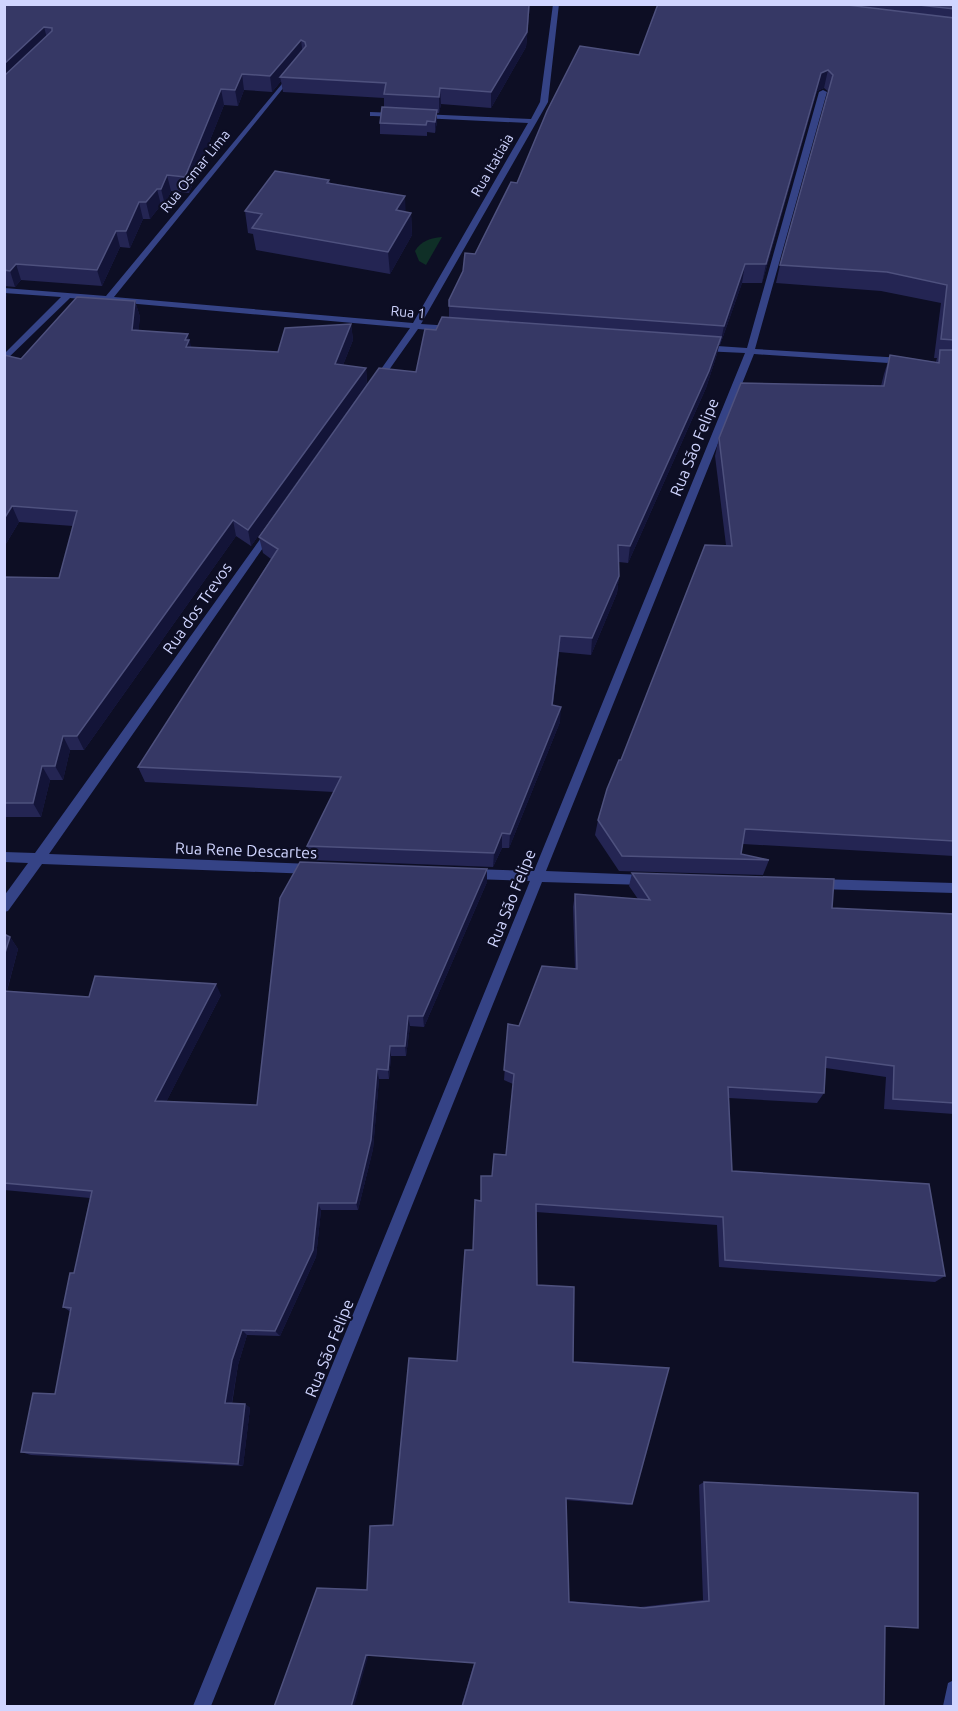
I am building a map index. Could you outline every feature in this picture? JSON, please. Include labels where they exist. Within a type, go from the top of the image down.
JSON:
[{"type":"street","name":"Rua Itatiaia","points":[[415,327],[544,102],[556,4]]},
{"type":"street","name":"Rua Osmar Lima","points":[[108,298],[297,68]]},
{"type":"street","name":"Rua São Felipe","points":[[202,1707],[750,352],[823,92]]},
{"type":"street","points":[[373,114],[534,121]]},
{"type":"street","name":"Rua 1","points":[[4,290],[463,330]]},
{"type":"street","points":[[4,359],[68,295]]},
{"type":"street","points":[[367,394],[415,327]]},
{"type":"street","points":[[690,347],[918,362]]},
{"type":"street","name":"Rua dos Trevos","points":[[4,907],[278,520]]},
{"type":"street","name":"Rua Rene Descartes","points":[[4,857],[323,869]]},
{"type":"street","points":[[466,874],[656,880]]},
{"type":"street","points":[[811,884],[954,888]]},
{"type":"street","points":[[952,1707],[954,1689]]},
{"type":"green space","points":[[442,237],[426,265],[419,261],[415,251],[420,245],[430,239]]},
{"type":"building","points":[[4,4],[529,4],[527,32],[491,92],[440,88],[439,97],[384,94],[386,83],[280,77],[306,46],[301,40],[270,76],[242,74],[235,90],[221,89],[185,177],[167,175],[161,189],[157,189],[146,202],[139,202],[126,231],[116,231],[97,270],[16,264],[10,271],[4,270],[4,76],[52,31],[52,28],[44,27],[4,64]]},
{"type":"building","points":[[658,4],[839,4],[954,18],[954,340],[941,339],[947,285],[887,272],[780,265],[833,75],[828,70],[821,73],[766,264],[745,264],[724,326],[449,306],[449,300],[463,271],[465,253],[475,254],[511,182],[517,183],[547,111],[580,46],[639,55]]},
{"type":"building","points":[[910,4],[954,4],[954,9]]},
{"type":"building","points":[[382,107],[437,110],[435,122],[427,121],[426,125],[380,123]]},
{"type":"building","points":[[275,171],[329,180],[327,183],[405,196],[396,210],[411,213],[388,252],[252,228],[262,214],[245,211]]},
{"type":"building","points":[[77,297],[135,301],[132,330],[188,334],[185,340],[189,340],[186,347],[278,352],[285,328],[351,324],[335,364],[366,368],[248,530],[233,520],[77,736],[63,736],[55,766],[42,766],[33,803],[4,803],[4,577],[59,578],[77,511],[12,506],[4,519],[4,355],[21,359]]},
{"type":"building","points":[[442,317],[721,337],[709,371],[630,546],[618,545],[619,576],[592,638],[560,636],[552,705],[561,707],[510,834],[502,833],[494,853],[307,846],[341,777],[138,767],[278,549],[259,537],[379,368],[416,372],[425,329],[436,330]]},
{"type":"building","points":[[940,350],[954,350],[954,841],[745,829],[741,854],[769,860],[622,856],[598,820],[607,789],[619,760],[621,760],[705,545],[732,546],[719,438],[741,383],[884,386],[890,355],[939,363]]},
{"type":"building","points":[[300,862],[487,869],[423,1016],[408,1016],[405,1046],[390,1046],[388,1070],[377,1069],[371,1140],[356,1203],[318,1203],[313,1250],[275,1331],[242,1330],[232,1360],[225,1403],[245,1404],[238,1464],[21,1452],[33,1393],[55,1394],[71,1308],[63,1307],[70,1273],[74,1273],[92,1191],[4,1183],[4,991],[89,997],[95,976],[216,984],[155,1101],[257,1105],[280,898]]},
{"type":"building","points":[[632,873],[834,879],[832,908],[954,914],[954,1103],[893,1099],[894,1066],[826,1057],[824,1093],[728,1087],[732,1171],[929,1184],[945,1276],[725,1260],[723,1217],[536,1204],[537,1285],[574,1287],[573,1362],[669,1368],[632,1504],[566,1498],[569,1602],[644,1608],[709,1601],[704,1482],[918,1493],[918,1628],[885,1626],[884,1707],[462,1707],[475,1663],[366,1655],[351,1707],[274,1707],[317,1588],[367,1590],[370,1526],[393,1525],[409,1358],[457,1361],[465,1250],[473,1250],[475,1200],[481,1201],[481,1176],[492,1176],[494,1154],[506,1155],[514,1074],[504,1070],[508,1024],[519,1026],[542,966],[577,969],[575,894],[650,900]]},
{"type":"building","points":[[6,935],[10,937],[4,956],[4,937]]}]
